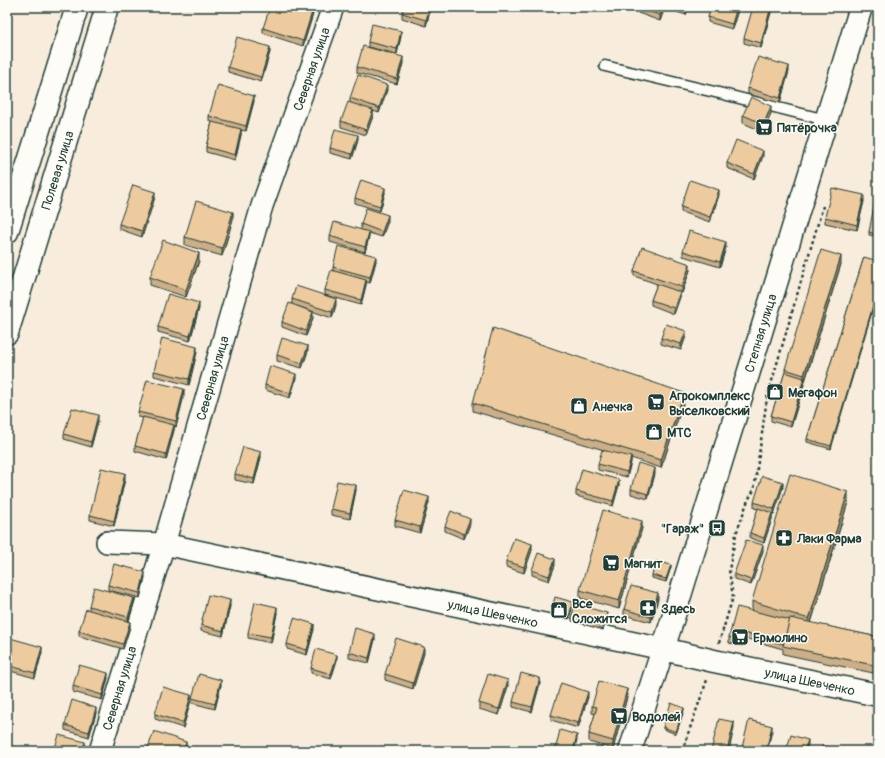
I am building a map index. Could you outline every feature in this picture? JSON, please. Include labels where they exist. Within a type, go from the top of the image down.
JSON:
[{"type":"main road","points":[[7,232],[77,7]]},
{"type":"main road","name":"Полевая улица","points":[[7,333],[107,7]]},
{"type":"main road","name":"Степная улица","points":[[630,751],[663,649],[861,7]]},
{"type":"main road","name":"улица Шевченко","points":[[663,649],[878,696]]},
{"type":"street","name":"Северная улица","points":[[100,751],[164,544],[262,206],[333,7]]},
{"type":"street","name":"улица Шевченко","points":[[107,542],[164,544],[663,649]]},
{"type":"lane","points":[[605,66],[826,120]]},
{"type":"path","points":[[682,751],[714,661],[733,597],[729,570],[736,534],[748,500],[754,490],[767,398],[824,202]]},
{"type":"building","points":[[270,7],[308,7],[313,9],[303,41],[263,28]]},
{"type":"building","points":[[404,7],[430,7],[426,20],[402,13]]},
{"type":"building","points":[[638,7],[663,7],[660,15]]},
{"type":"building","points":[[677,7],[687,7],[686,10]]},
{"type":"building","points":[[711,7],[737,7],[732,24],[708,17]]},
{"type":"building","points":[[753,7],[771,7],[761,43],[744,38]]},
{"type":"building","points":[[372,24],[401,31],[397,49],[368,42]]},
{"type":"building","points":[[237,37],[270,47],[261,77],[228,67]]},
{"type":"building","points":[[363,46],[403,57],[397,79],[357,67]]},
{"type":"building","points":[[758,57],[789,66],[780,98],[748,88]]},
{"type":"building","points":[[358,75],[387,85],[379,108],[350,98]]},
{"type":"building","points":[[218,85],[254,96],[246,126],[209,116]]},
{"type":"building","points":[[751,97],[771,106],[764,124],[743,115]]},
{"type":"building","points":[[348,102],[373,110],[366,130],[341,121]]},
{"type":"building","points":[[212,122],[241,129],[235,155],[206,147]]},
{"type":"building","points":[[335,129],[358,135],[352,154],[330,148]]},
{"type":"building","points":[[736,140],[763,151],[754,174],[727,163]]},
{"type":"building","points":[[361,180],[385,188],[380,206],[355,198]]},
{"type":"building","points":[[690,180],[719,190],[710,217],[681,207]]},
{"type":"building","points":[[133,185],[155,192],[142,231],[119,224]]},
{"type":"building","points":[[832,188],[864,195],[857,225],[825,217]]},
{"type":"building","points":[[196,201],[233,212],[222,248],[185,237]]},
{"type":"building","points":[[874,206],[878,206],[878,228],[877,227],[875,234],[869,232]]},
{"type":"building","points":[[366,208],[388,215],[382,232],[361,224]]},
{"type":"building","points":[[334,222],[369,232],[365,247],[330,236]]},
{"type":"building","points":[[689,231],[726,242],[720,262],[683,251]]},
{"type":"building","points":[[163,240],[199,253],[186,290],[150,277]]},
{"type":"building","points":[[338,246],[376,256],[370,277],[333,267]]},
{"type":"building","points":[[642,247],[690,264],[682,287],[634,271]]},
{"type":"building","points":[[821,250],[841,256],[804,375],[785,369]]},
{"type":"building","points":[[864,257],[878,261],[878,289],[831,446],[807,439]]},
{"type":"building","points":[[331,270],[366,280],[361,300],[325,290]]},
{"type":"building","points":[[657,284],[680,292],[674,308],[651,300]]},
{"type":"building","points":[[296,286],[336,299],[332,312],[292,299]]},
{"type":"building","points":[[168,294],[199,303],[190,336],[158,327]]},
{"type":"building","points":[[289,303],[313,312],[306,331],[282,322]]},
{"type":"building","points":[[878,323],[878,336],[876,336]]},
{"type":"building","points":[[666,324],[686,331],[681,344],[661,338]]},
{"type":"building","name":"Анечка","points":[[493,328],[684,393],[661,460],[473,403]]},
{"type":"building","points":[[162,338],[197,347],[189,379],[154,371]]},
{"type":"building","points":[[282,338],[308,346],[302,363],[277,355]]},
{"type":"building","points":[[270,366],[296,374],[290,393],[265,385]]},
{"type":"building","points":[[785,372],[804,378],[791,422],[771,416]]},
{"type":"building","points":[[147,380],[184,389],[176,421],[138,412]]},
{"type":"building","points":[[72,408],[98,415],[91,442],[64,434]]},
{"type":"building","points":[[143,417],[174,425],[166,454],[135,446]]},
{"type":"building","points":[[243,447],[261,452],[254,479],[235,474]]},
{"type":"building","points":[[602,450],[631,457],[627,472],[598,464]]},
{"type":"building","points":[[638,463],[655,468],[648,494],[631,489]]},
{"type":"building","points":[[101,468],[125,473],[114,521],[90,515]]},
{"type":"building","points":[[582,469],[619,480],[613,501],[576,491]]},
{"type":"building","points":[[790,474],[848,492],[809,619],[752,601]]},
{"type":"building","points":[[762,476],[783,482],[774,509],[754,502]]},
{"type":"building","points":[[337,481],[356,485],[350,513],[331,509]]},
{"type":"building","points":[[404,490],[429,497],[420,527],[395,520]]},
{"type":"building","points":[[758,508],[772,513],[764,538],[750,533]]},
{"type":"building","name":"Магнит","points":[[603,510],[642,521],[619,601],[580,590]]},
{"type":"building","points":[[451,511],[470,519],[464,534],[445,526]]},
{"type":"building","points":[[514,538],[532,544],[524,567],[506,561]]},
{"type":"building","points":[[746,540],[763,545],[751,580],[734,574]]},
{"type":"building","points":[[538,553],[555,559],[549,576],[532,570]]},
{"type":"building","points":[[656,561],[671,565],[666,579],[652,575]]},
{"type":"building","points":[[114,564],[145,572],[140,593],[108,585]]},
{"type":"building","points":[[631,586],[658,593],[651,617],[624,609]]},
{"type":"building","points":[[94,587],[134,598],[128,617],[89,606]]},
{"type":"building","points":[[208,595],[230,600],[223,631],[201,625]]},
{"type":"building","points":[[555,597],[573,602],[569,617],[551,612]]},
{"type":"building","points":[[255,602],[277,607],[271,637],[248,633]]},
{"type":"building","points":[[575,604],[607,613],[603,624],[572,615]]},
{"type":"building","points":[[737,607],[790,620],[783,644],[744,633],[742,641],[729,637]]},
{"type":"building","points":[[86,609],[130,622],[123,644],[79,631]]},
{"type":"building","points":[[294,618],[314,624],[307,650],[287,644]]},
{"type":"building","points":[[790,618],[878,637],[878,666],[783,646]]},
{"type":"building","points":[[355,628],[375,634],[369,658],[349,652]]},
{"type":"building","points":[[10,638],[42,647],[35,673],[7,665],[7,648]]},
{"type":"building","points":[[396,638],[424,647],[413,683],[385,674]]},
{"type":"building","points":[[316,649],[337,655],[331,674],[311,668]]},
{"type":"building","points":[[79,665],[108,673],[102,695],[73,686]]},
{"type":"building","points":[[521,673],[540,678],[532,707],[513,702]]},
{"type":"building","points":[[199,674],[221,680],[215,704],[192,698]]},
{"type":"building","points":[[488,674],[508,680],[499,709],[479,703]]},
{"type":"building","points":[[599,681],[627,689],[613,741],[589,734],[597,707],[592,706]]},
{"type":"building","points":[[561,683],[588,692],[578,723],[551,715]]},
{"type":"building","points":[[163,687],[191,695],[183,723],[155,714]]},
{"type":"building","points":[[72,700],[96,708],[89,732],[65,725]]},
{"type":"building","points":[[671,703],[684,708],[676,732],[663,727]]},
{"type":"building","points":[[719,719],[734,722],[727,751],[711,751]]},
{"type":"building","points":[[749,720],[772,726],[766,751],[741,751]]},
{"type":"building","points":[[560,730],[577,735],[573,751],[555,751]]},
{"type":"building","points":[[154,731],[186,742],[184,751],[147,751]]},
{"type":"building","points":[[59,735],[85,742],[82,751],[54,751]]},
{"type":"building","points":[[791,735],[808,740],[804,751],[786,751]]},
{"type":"building","points":[[822,746],[841,750],[841,751],[821,751]]},
{"type":"place","name":"Пятёрочка","points":[[764,127]]},
{"type":"place","name":"Мегафон","points":[[775,392]]},
{"type":"place","name":"Агрокомплекс Выселковский","points":[[656,402]]},
{"type":"place","name":"Анечка","points":[[579,406]]},
{"type":"place","name":"МТС","points":[[654,432]]},
{"type":"place","name":"\"Гараж\"","points":[[717,528]]},
{"type":"place","name":"Лаки Фарма","points":[[784,538]]},
{"type":"place","name":"Магнит","points":[[611,563]]},
{"type":"place","name":"Здесь","points":[[648,608]]},
{"type":"place","name":"Все Сложится","points":[[559,610]]},
{"type":"place","name":"Ермолино","points":[[740,637]]},
{"type":"place","name":"Водолей","points":[[619,716]]}]
